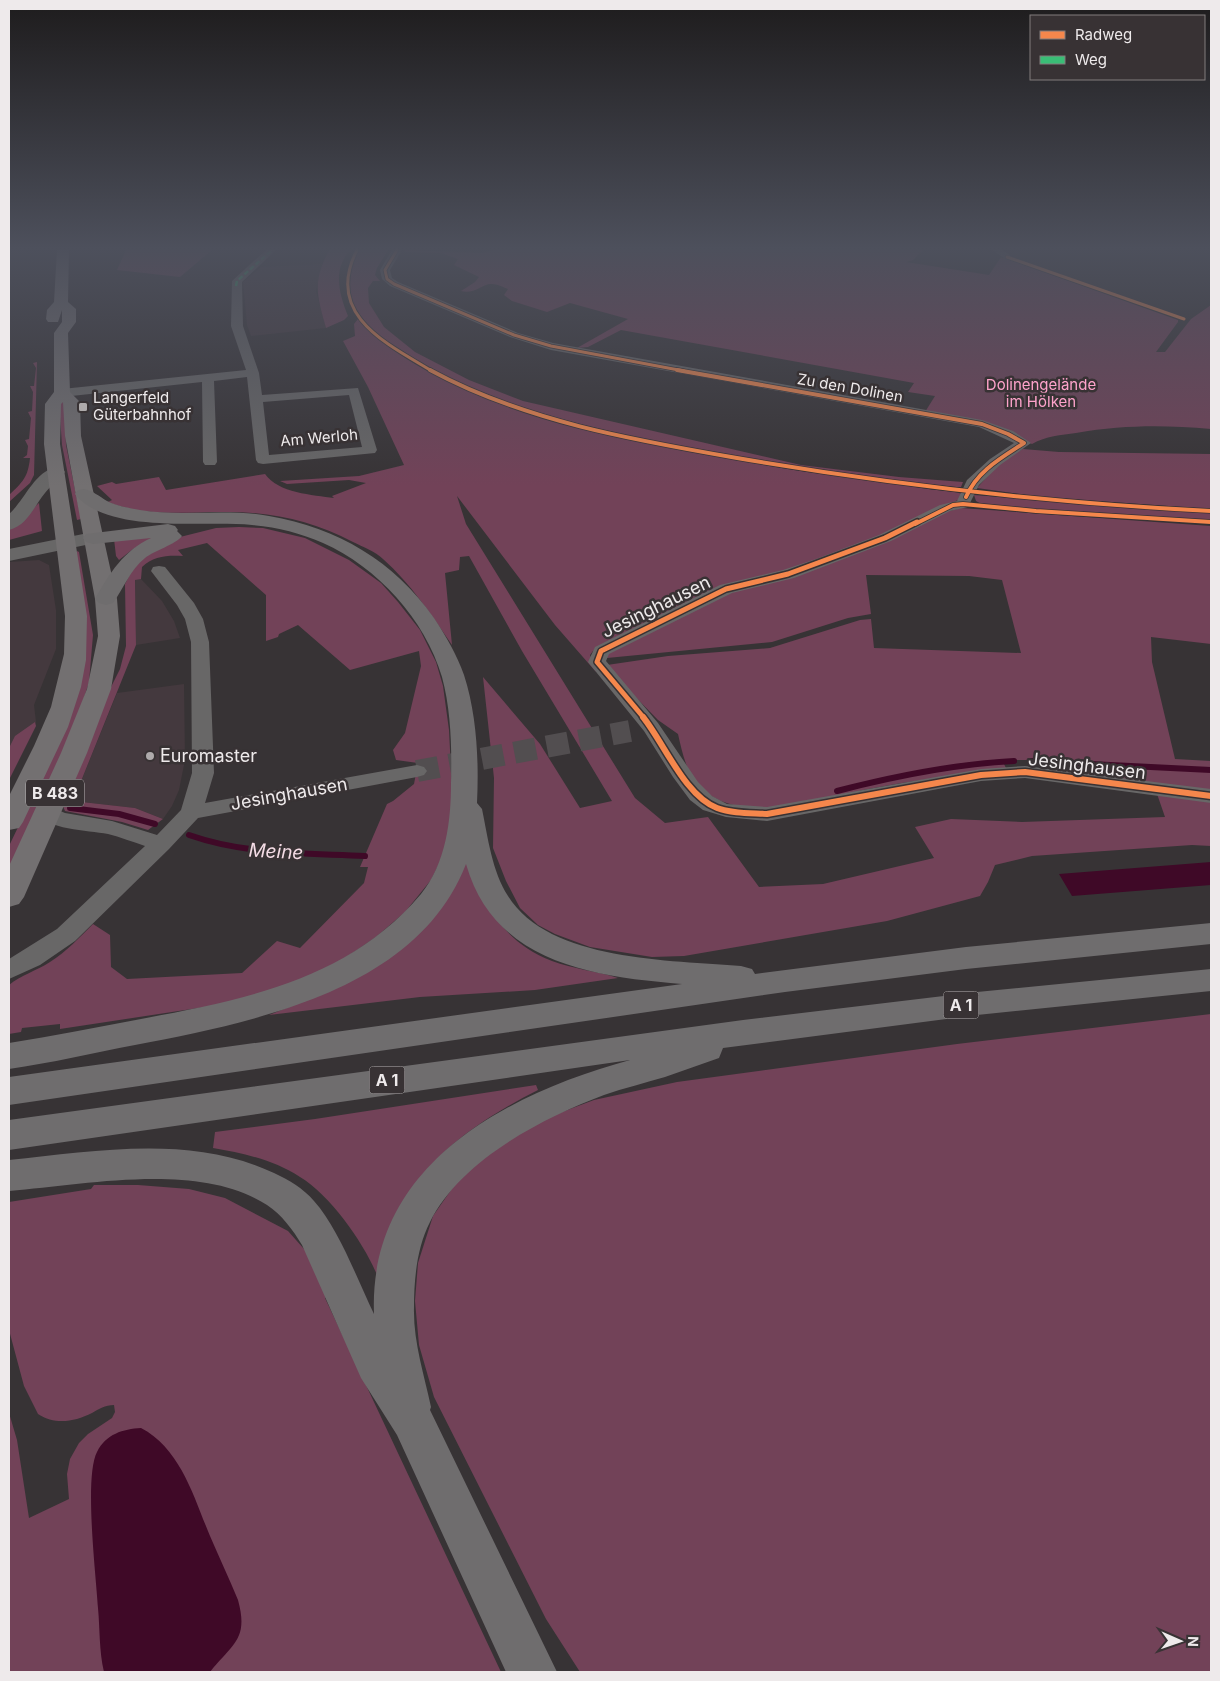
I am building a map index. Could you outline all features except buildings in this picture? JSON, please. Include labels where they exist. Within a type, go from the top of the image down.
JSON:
[{"type":"highway","points":[[84,494],[104,506],[125,513],[177,519],[249,519],[299,527],[323,536],[372,563],[409,600],[438,643],[452,674],[462,728],[465,786],[479,856],[494,897],[511,920],[529,935],[562,951],[608,964],[785,981]]},
{"type":"highway","points":[[92,534],[177,519]]},
{"type":"highway","points":[[92,534],[204,526],[249,519]]},
{"type":"highway","points":[[106,599],[124,566],[142,550],[184,531],[204,526]]},
{"type":"highway","points":[[14,1055],[255,1007],[309,988],[348,968],[404,929],[424,910],[438,892],[450,870],[456,852],[465,786]]},
{"type":"highway","points":[[12,1091],[785,981],[966,958],[1211,934]]},
{"type":"highway","name":"A 1","points":[[10,1135],[762,1029],[1040,996],[1211,980]]},
{"type":"highway","points":[[412,1420],[394,1321],[394,1295],[401,1250],[407,1232],[425,1195],[446,1170],[481,1141],[520,1118],[570,1094],[762,1029]]},
{"type":"highway","points":[[9,1176],[127,1166],[198,1167],[243,1176],[280,1194],[307,1218],[317,1235],[376,1364],[412,1420],[532,1672]]},
{"type":"main road","points":[[57,328],[61,333],[62,393],[53,404],[52,444],[65,539]]},
{"type":"main road","points":[[62,393],[72,402],[73,436],[92,534]]},
{"type":"main road","name":"B 483","points":[[9,897],[74,753],[99,689],[109,636],[106,599],[92,534]]},
{"type":"main road","name":"B 483","points":[[9,822],[57,723],[74,667],[76,616],[65,539]]},
{"type":"street","name":"Am Werloh","points":[[238,328],[253,373],[263,460],[370,450],[354,391],[257,399]]},
{"type":"street","name":"Zu den Dolinen","points":[[501,328],[531,341],[731,380],[982,424],[1008,434],[1024,443]]},
{"type":"street","points":[[62,393],[253,373]]},
{"type":"street","points":[[208,378],[210,462]]},
{"type":"street","name":"Jesinghausen","points":[[1024,443],[995,462],[972,483],[963,504],[945,508],[885,538],[822,562],[788,574],[726,589],[601,651],[597,662],[650,726],[696,793],[713,806],[743,813],[767,814],[981,775],[1025,772],[1211,796]]},
{"type":"street","points":[[9,524],[26,509],[37,490],[56,472]]},
{"type":"street","points":[[9,547],[92,534]]},
{"type":"street","points":[[9,555],[65,539]]},
{"type":"street","points":[[9,970],[31,959],[66,935],[161,844],[191,812],[203,773],[200,642],[194,619],[185,603],[159,571]]},
{"type":"street","points":[[630,731],[650,726]]},
{"type":"street","name":"Jesinghausen","points":[[191,812],[417,771]]},
{"type":"street","points":[[46,812],[59,819],[112,828],[161,844]]},
{"type":"shaded area","points":[[248,328],[322,328],[251,336]]},
{"type":"shaded area","points":[[39,560],[49,565],[56,610],[56,649],[34,705],[36,722],[9,777],[9,562]]},
{"type":"shaded area","points":[[135,579],[141,579],[162,601],[174,621],[180,638],[136,645]]},
{"type":"shaded area","points":[[184,684],[185,760],[179,790],[172,806],[163,819],[135,808],[73,801],[117,693]]},
{"type":"shaded area","points":[[1211,862],[1211,885],[1072,896],[1059,874]]},
{"type":"shaded area","points":[[141,1428],[155,1437],[176,1461],[192,1491],[238,1600],[241,1613],[240,1633],[210,1672],[104,1672],[100,1648],[92,1527],[91,1482],[93,1465],[97,1452],[110,1437],[122,1431]]},
{"type":"green space","points":[[354,328],[369,328],[387,345],[421,368],[460,387],[544,417],[628,438],[744,461],[932,490],[951,491],[965,495],[888,534],[842,552],[785,572],[723,587],[593,651],[590,655],[596,672],[555,625],[457,496],[466,524],[635,798],[665,823],[708,817],[759,887],[823,884],[934,858],[915,827],[951,819],[1022,822],[1165,817],[1156,791],[1139,782],[1062,774],[1043,760],[1002,760],[1006,768],[863,790],[788,807],[769,809],[732,805],[701,789],[687,767],[678,734],[658,720],[611,672],[607,665],[668,656],[770,648],[860,620],[871,619],[874,648],[1021,653],[1002,580],[969,576],[866,575],[871,614],[848,618],[772,642],[607,658],[607,654],[615,647],[728,592],[785,577],[886,541],[942,513],[961,508],[1211,526],[1211,644],[1151,637],[1152,662],[1175,759],[1211,761],[1211,846],[1192,845],[1032,856],[995,865],[980,896],[887,921],[684,956],[652,957],[590,947],[555,934],[538,925],[520,908],[506,881],[493,848],[494,778],[483,677],[540,744],[580,808],[612,801],[522,651],[469,556],[460,557],[459,570],[445,573],[452,645],[420,599],[393,568],[369,549],[337,534],[289,518],[256,513],[163,513],[135,510],[108,502],[112,500],[97,486],[112,482],[116,484],[159,477],[166,490],[265,474],[278,485],[287,489],[334,498],[332,496],[366,483],[349,480],[287,484],[280,481],[359,476],[404,465],[368,387],[343,341],[355,336]]},
{"type":"green space","points":[[373,328],[386,328],[415,352],[469,380],[523,401],[801,465],[899,477],[963,482],[961,487],[956,487],[831,472],[737,457],[587,426],[547,415],[471,387],[434,370],[381,336]]},
{"type":"green space","name":"Dolinengelände im Hölken","points":[[611,328],[1173,328],[1156,352],[1165,352],[1184,328],[1211,328],[1211,429],[1160,426],[1111,428],[1054,436],[1032,444],[1009,434],[925,412],[935,396],[908,392],[914,383],[621,330],[588,347],[577,348]]},
{"type":"green space","points":[[37,362],[34,475],[30,483],[9,502],[9,495],[24,479],[29,465],[30,458],[23,458],[27,455],[28,446],[25,440],[29,439],[31,418],[28,412],[32,411],[33,392],[30,386],[34,386],[36,368],[33,363]]},
{"type":"green space","points":[[64,401],[66,445],[81,519],[77,520],[62,445],[59,402]]},
{"type":"green space","points":[[1023,449],[1059,452],[1211,454],[1211,509],[1040,497],[977,488],[1003,459]]},
{"type":"green space","points":[[974,495],[1211,512],[1211,520],[1163,519],[983,505],[976,501]]},
{"type":"green space","points":[[39,503],[42,531],[9,540],[9,530]]},
{"type":"green space","points":[[216,528],[263,528],[305,538],[349,560],[381,583],[420,630],[436,662],[443,686],[449,730],[453,809],[447,848],[431,880],[405,912],[376,937],[329,969],[251,1000],[60,1029],[60,1024],[22,1028],[21,1032],[9,1034],[9,985],[18,978],[56,958],[93,924],[110,935],[111,967],[127,979],[242,973],[277,941],[300,948],[364,883],[368,867],[360,867],[387,804],[414,784],[418,763],[396,760],[393,750],[405,733],[421,666],[419,651],[350,670],[298,625],[279,634],[278,637],[266,641],[266,595],[207,543],[178,550],[183,556],[166,556],[151,560],[142,567],[141,579],[135,580],[136,645],[73,801],[135,808],[163,819],[148,830],[122,822],[65,811],[62,804],[81,765],[108,693],[120,669],[126,646],[125,584],[137,561],[180,537]]},
{"type":"green space","points":[[162,534],[133,549],[119,560],[116,556],[114,539]]},
{"type":"green space","points":[[77,551],[79,552],[93,635],[89,682],[73,733],[9,866],[9,846],[54,752]]},
{"type":"green space","points":[[35,722],[36,726],[10,778],[9,748],[15,736]]},
{"type":"green space","points":[[465,856],[487,905],[507,932],[520,943],[552,961],[618,978],[535,990],[420,997],[269,1015],[326,992]]},
{"type":"green space","points":[[1211,1014],[1211,1672],[580,1672],[546,1619],[434,1397],[419,1345],[415,1301],[418,1263],[433,1216],[458,1180],[479,1158],[546,1118],[594,1100],[677,1082],[957,1044]]},
{"type":"green space","points":[[536,1085],[538,1090],[504,1108],[471,1130],[441,1155],[428,1169],[416,1184],[404,1205],[377,1275],[364,1249],[345,1221],[323,1195],[311,1185],[280,1166],[247,1155],[213,1148],[215,1132],[315,1119]]},
{"type":"green space","points":[[94,1185],[138,1185],[189,1189],[225,1198],[288,1231],[312,1258],[330,1294],[325,1298],[501,1672],[9,1672],[9,1413],[17,1440],[29,1518],[69,1499],[67,1474],[70,1459],[79,1443],[88,1434],[112,1418],[115,1412],[114,1405],[108,1406],[85,1416],[65,1421],[51,1420],[38,1414],[24,1386],[9,1330],[9,1202],[91,1189]]},
{"type":"waterway","name":"Meine","points":[[837,791],[925,772],[969,765],[1014,761]]},
{"type":"waterway","name":"Meine","points":[[1030,761],[1211,770]]},
{"type":"waterway","name":"Meine","points":[[70,808],[119,814],[155,824]]},
{"type":"waterway","name":"Meine","points":[[189,835],[211,842],[254,850],[365,856]]},
{"type":"tunnel","points":[[417,771],[630,731]]},
{"type":"cycle path","points":[[369,328],[381,339],[432,371],[470,389],[549,417],[632,438],[838,475],[962,491],[1086,503],[1211,511]]},
{"type":"cycle path","points":[[499,328],[551,346],[982,424],[1008,434],[1024,443],[995,462],[972,483],[966,497]]},
{"type":"cycle path","points":[[1211,522],[1036,511],[963,504],[953,505],[885,538],[788,574],[726,589],[601,651],[597,662],[657,735],[690,787],[704,801],[726,811],[767,814],[981,775],[1025,772],[1211,796]]},
{"type":"place","name":"Langerfeld Güterbahnhof","points":[[83,407]]},
{"type":"place","name":"Euromaster","points":[[150,756]]}]
